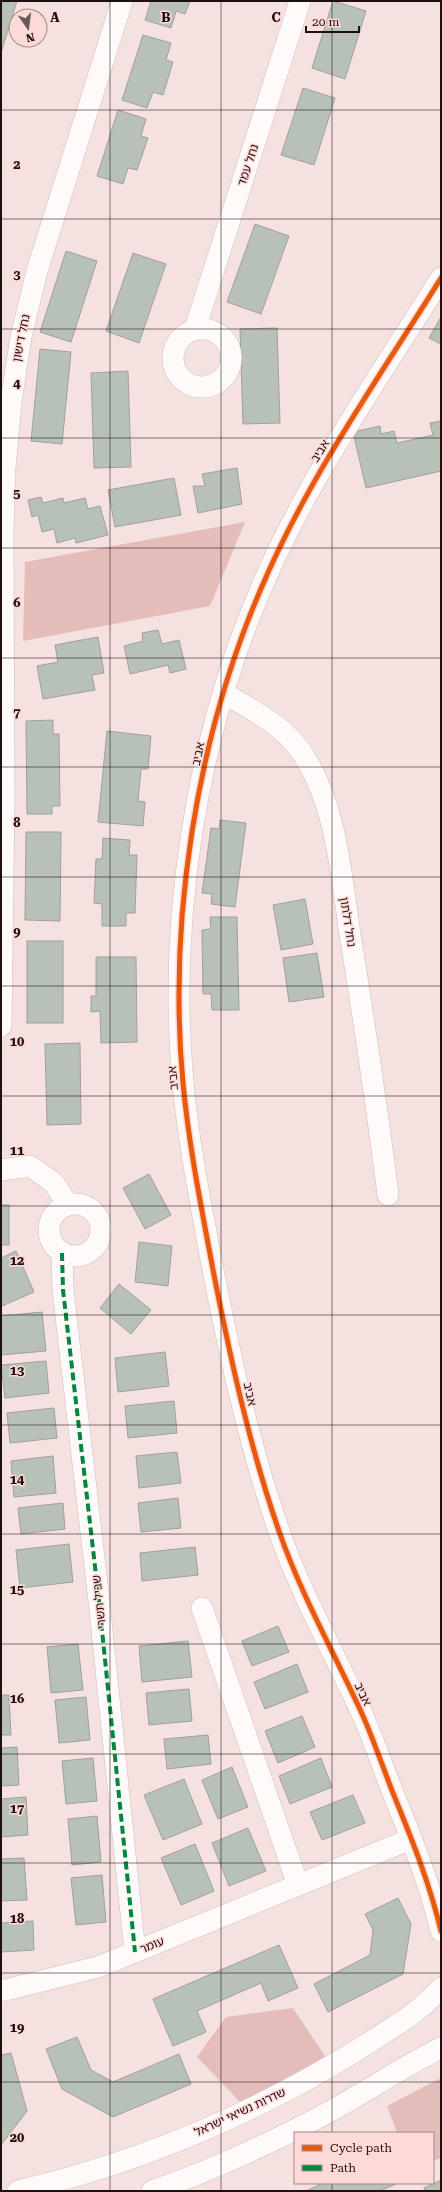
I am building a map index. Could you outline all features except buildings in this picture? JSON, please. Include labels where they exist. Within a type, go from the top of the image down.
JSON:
[{"type":"street","name":"נחל דישון","points":[[1,1026],[4,814],[3,521],[10,402],[21,337],[37,271],[122,1]]},
{"type":"street","name":"נחל עמד","points":[[195,329],[300,1]]},
{"type":"street","name":"אביב","points":[[441,278],[319,471],[286,531],[258,595],[224,693],[198,802],[187,873],[181,945],[181,1045],[183,1083],[191,1149],[227,1336],[243,1407],[265,1489],[291,1565],[364,1718],[436,1902],[441,1931]]},
{"type":"street","name":"נחל דלתון","points":[[224,693],[267,718],[292,740],[314,773],[323,794],[331,820],[347,916],[373,1080],[388,1195]]},
{"type":"street","points":[[1,1170],[30,1166],[54,1183],[68,1205]]},
{"type":"street","points":[[76,1204],[92,1211],[100,1225],[101,1234],[94,1248],[79,1256],[62,1253],[51,1240],[49,1232],[54,1215],[60,1209],[68,1205],[76,1204]]},
{"type":"street","name":"שביל תשרי","points":[[62,1253],[63,1290],[99,1601],[135,1952]]},
{"type":"street","points":[[202,1608],[298,1885]]},
{"type":"street","name":"עומר","points":[[1,1991],[98,1967],[411,1839]]},
{"type":"street","name":"שדרות נשיאי ישראל","points":[[18,2191],[56,2182],[144,2155],[233,2117],[318,2074],[409,2017],[429,2002],[441,1988]]},
{"type":"street","points":[[152,2191],[197,2176],[258,2148],[328,2113],[441,2048]]},
{"type":"shaded area","points":[[245,522],[210,606],[23,641],[25,562]]},
{"type":"shaded area","points":[[293,2008],[331,2065],[242,2104],[197,2057],[226,2017]]},
{"type":"shaded area","points":[[441,2078],[441,2158],[434,2161],[434,2132],[397,2132],[387,2106]]},
{"type":"marked path","points":[[62,1253],[63,1290],[99,1601],[135,1952]]},
{"type":"cycle path","points":[[441,278],[344,431],[299,509],[260,591],[238,648],[219,708],[204,770],[192,832],[184,896],[180,959],[179,1022],[183,1083],[200,1203],[227,1340],[259,1468],[279,1531],[297,1578],[372,1736],[421,1864],[441,1931]]}]
